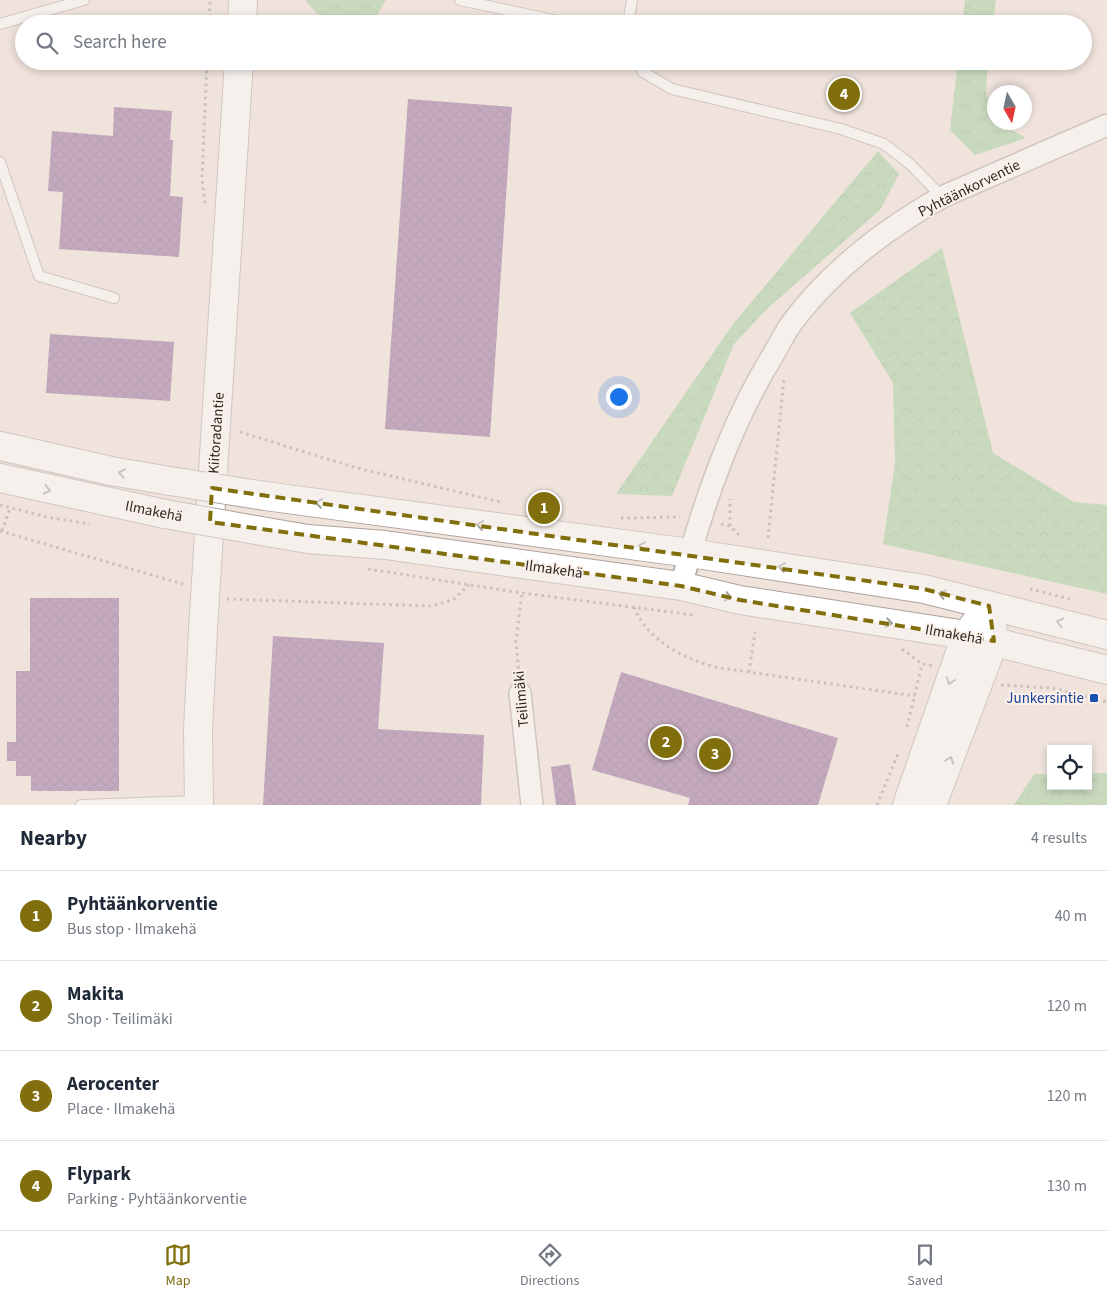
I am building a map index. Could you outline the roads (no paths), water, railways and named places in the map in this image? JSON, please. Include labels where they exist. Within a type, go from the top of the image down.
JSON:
[{"type":"main road","points":[[242,15],[243,0]]},
{"type":"main road","name":"Kiitoradantie","points":[[199,803],[198,729],[238,70]]},
{"type":"main road","name":"Ilmakehä","points":[[0,446],[111,471],[264,496],[690,553],[924,589],[1107,634]]},
{"type":"main road","name":"Ilmakehä","points":[[0,478],[166,514],[308,539],[385,545],[681,586],[740,600],[966,635],[1107,670]]},
{"type":"main road","points":[[907,805],[966,635],[989,606]]},
{"type":"main road","points":[[932,805],[994,641],[989,606]]},
{"type":"street","name":"Pyhtäänkorventie","points":[[681,586],[701,512],[722,456],[757,381],[794,320],[834,276],[916,211],[942,197],[1107,125]]},
{"type":"street","name":"Teilimäki","points":[[520,692],[532,805]]},
{"type":"lane","points":[[32,15],[84,0]]},
{"type":"lane","points":[[460,0],[530,15]]},
{"type":"lane","points":[[630,15],[632,0]]},
{"type":"lane","points":[[0,24],[15,20]]},
{"type":"lane","points":[[642,70],[672,89],[841,130],[884,144],[910,164],[942,197]]},
{"type":"lane","points":[[0,162],[39,276],[114,298]]},
{"type":"lane","points":[[81,805],[199,803]]},
{"type":"place","name":"Flypark","points":[[844,94]]},
{"type":"place","name":"Pyhtäänkorventie","points":[[544,508]]},
{"type":"place","name":"Junkersintie","points":[[1094,698]]},
{"type":"place","name":"Makita","points":[[666,742]]},
{"type":"place","name":"Aerocenter","points":[[715,754]]}]
